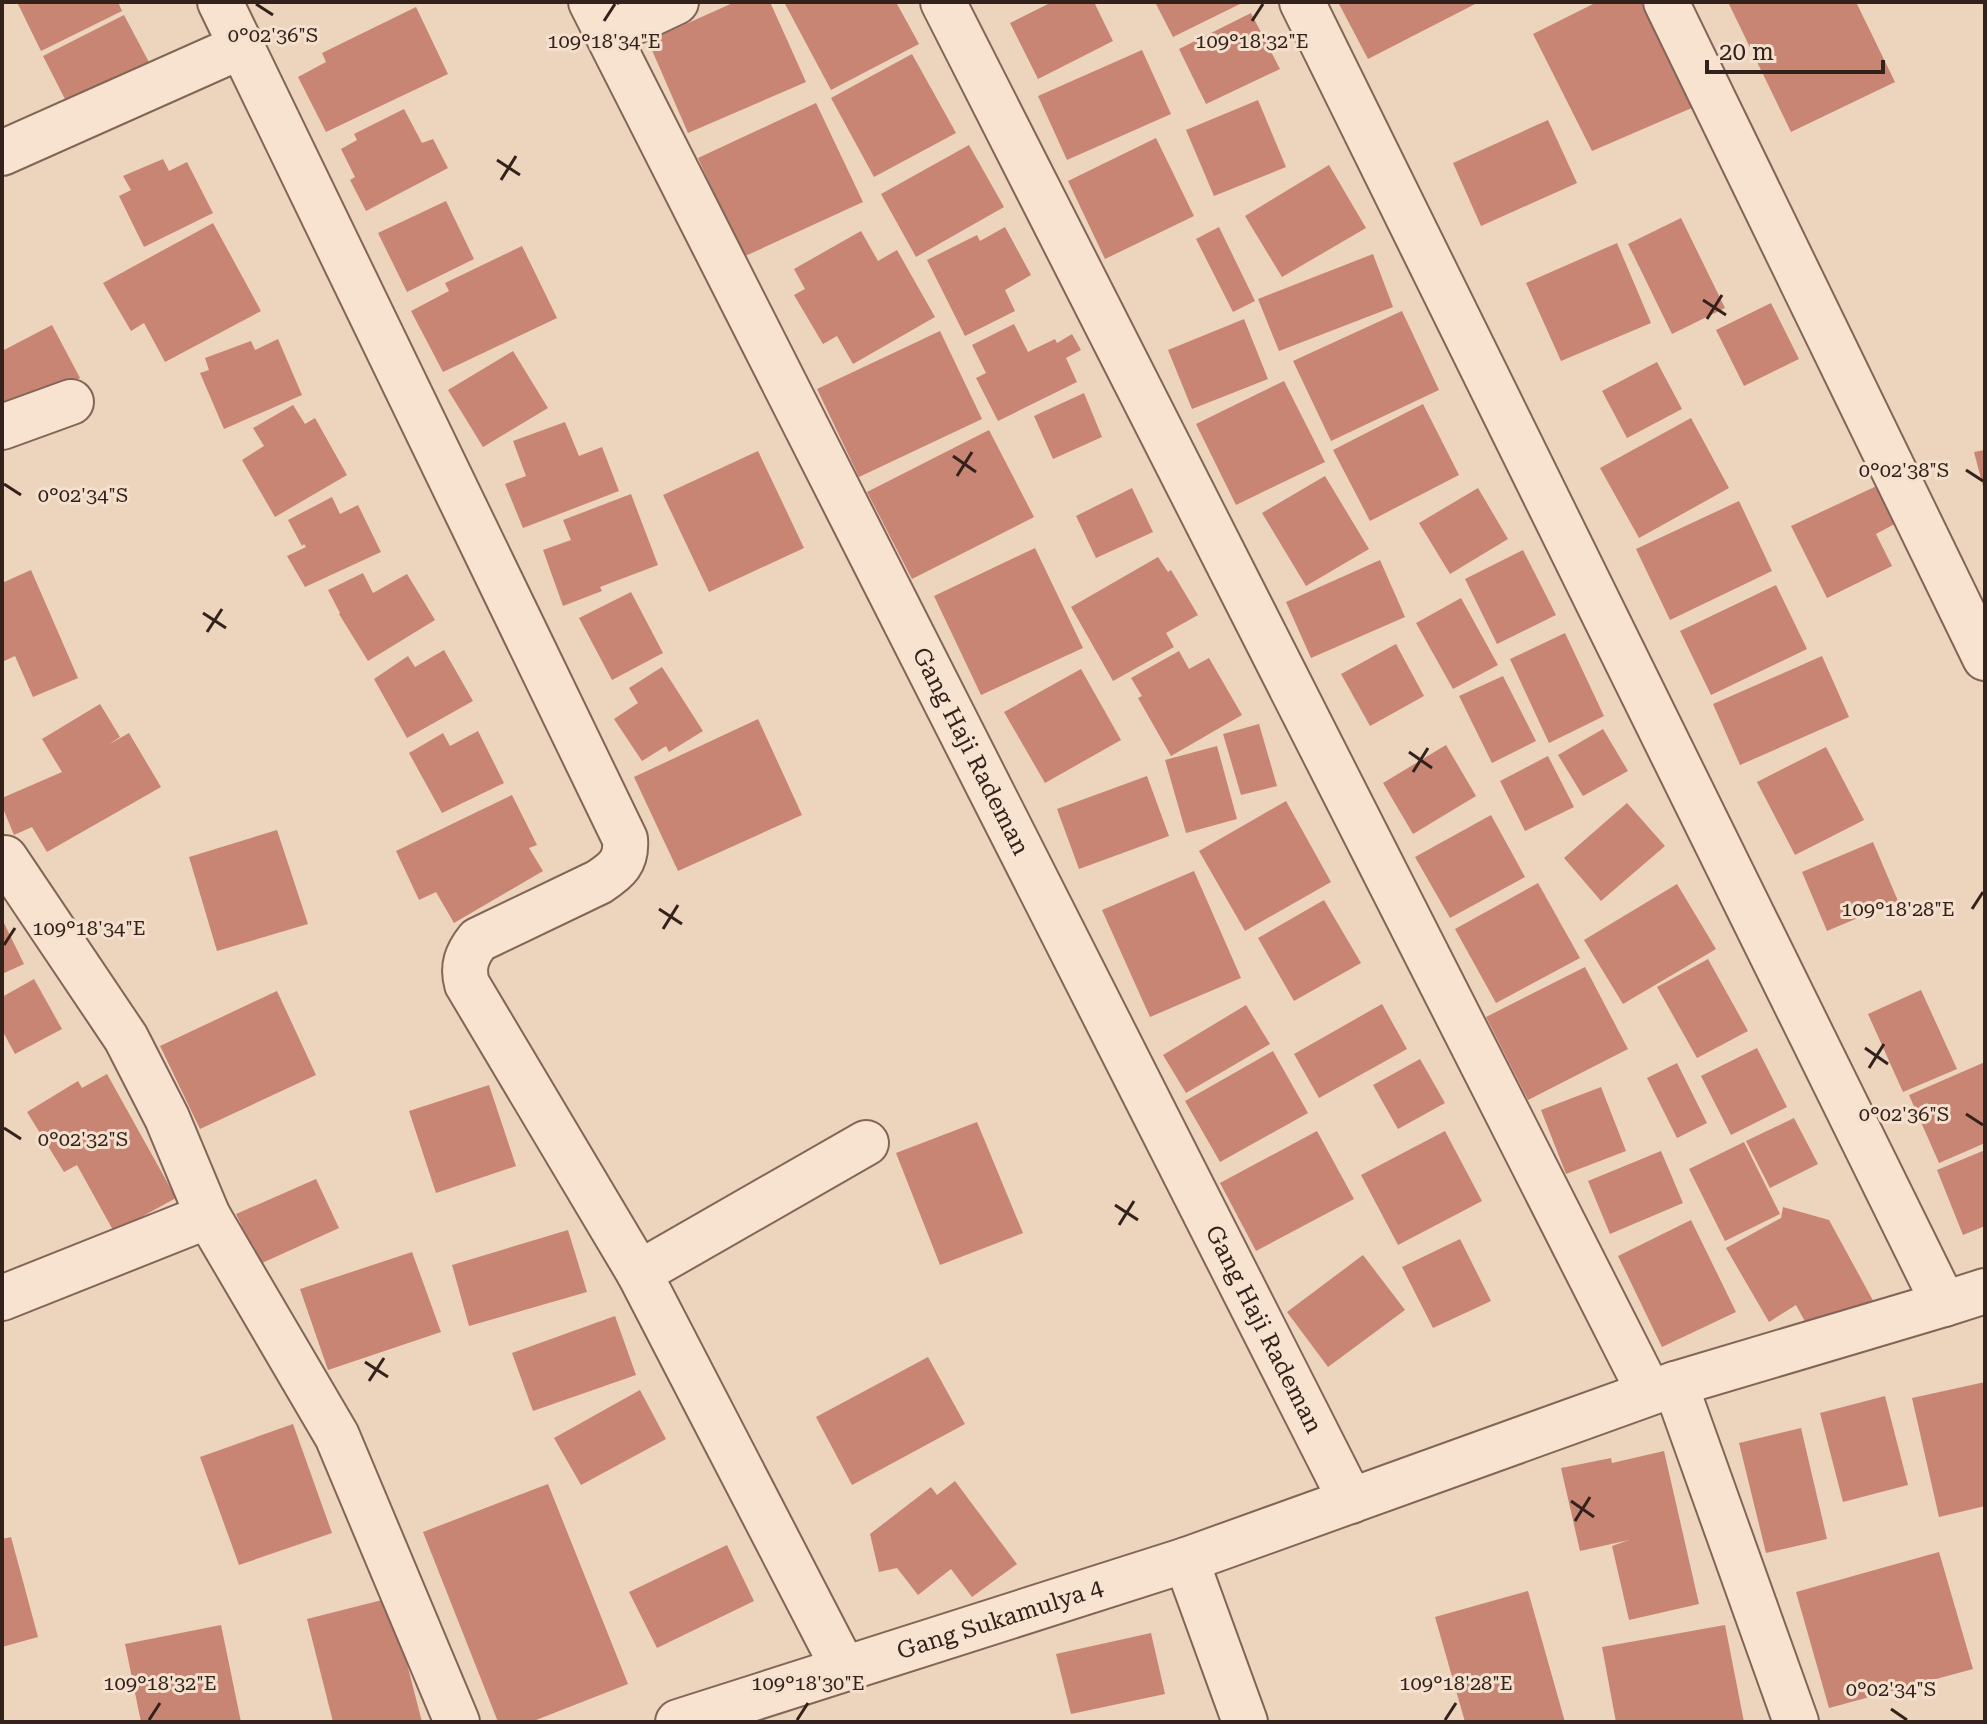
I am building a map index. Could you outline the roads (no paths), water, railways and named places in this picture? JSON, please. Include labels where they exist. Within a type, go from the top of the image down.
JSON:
[{"type":"street","points":[[220,2],[625,839],[623,862],[599,882],[478,940],[468,954],[464,974],[467,984],[639,1273],[843,1667]]},
{"type":"street","points":[[600,18],[676,2]]},
{"type":"street","points":[[943,2],[1662,1388],[1796,1722]]},
{"type":"street","points":[[1302,2],[1944,1304]]},
{"type":"street","points":[[1666,2],[1985,658]]},
{"type":"street","name":"Gang Haji Rademan","points":[[600,18],[1351,1501]]},
{"type":"street","points":[[2,153],[242,46]]},
{"type":"street","points":[[2,427],[71,402]]},
{"type":"street","points":[[3,857],[126,1038],[167,1118],[208,1216],[337,1436],[457,1722]]},
{"type":"street","points":[[639,1273],[866,1143]]},
{"type":"street","points":[[2,1298],[208,1216]]},
{"type":"street","name":"Gang Sukamulya 4","points":[[678,1722],[1186,1560],[1662,1388],[1985,1291]]},
{"type":"street","points":[[1186,1560],[1245,1722]]}]
